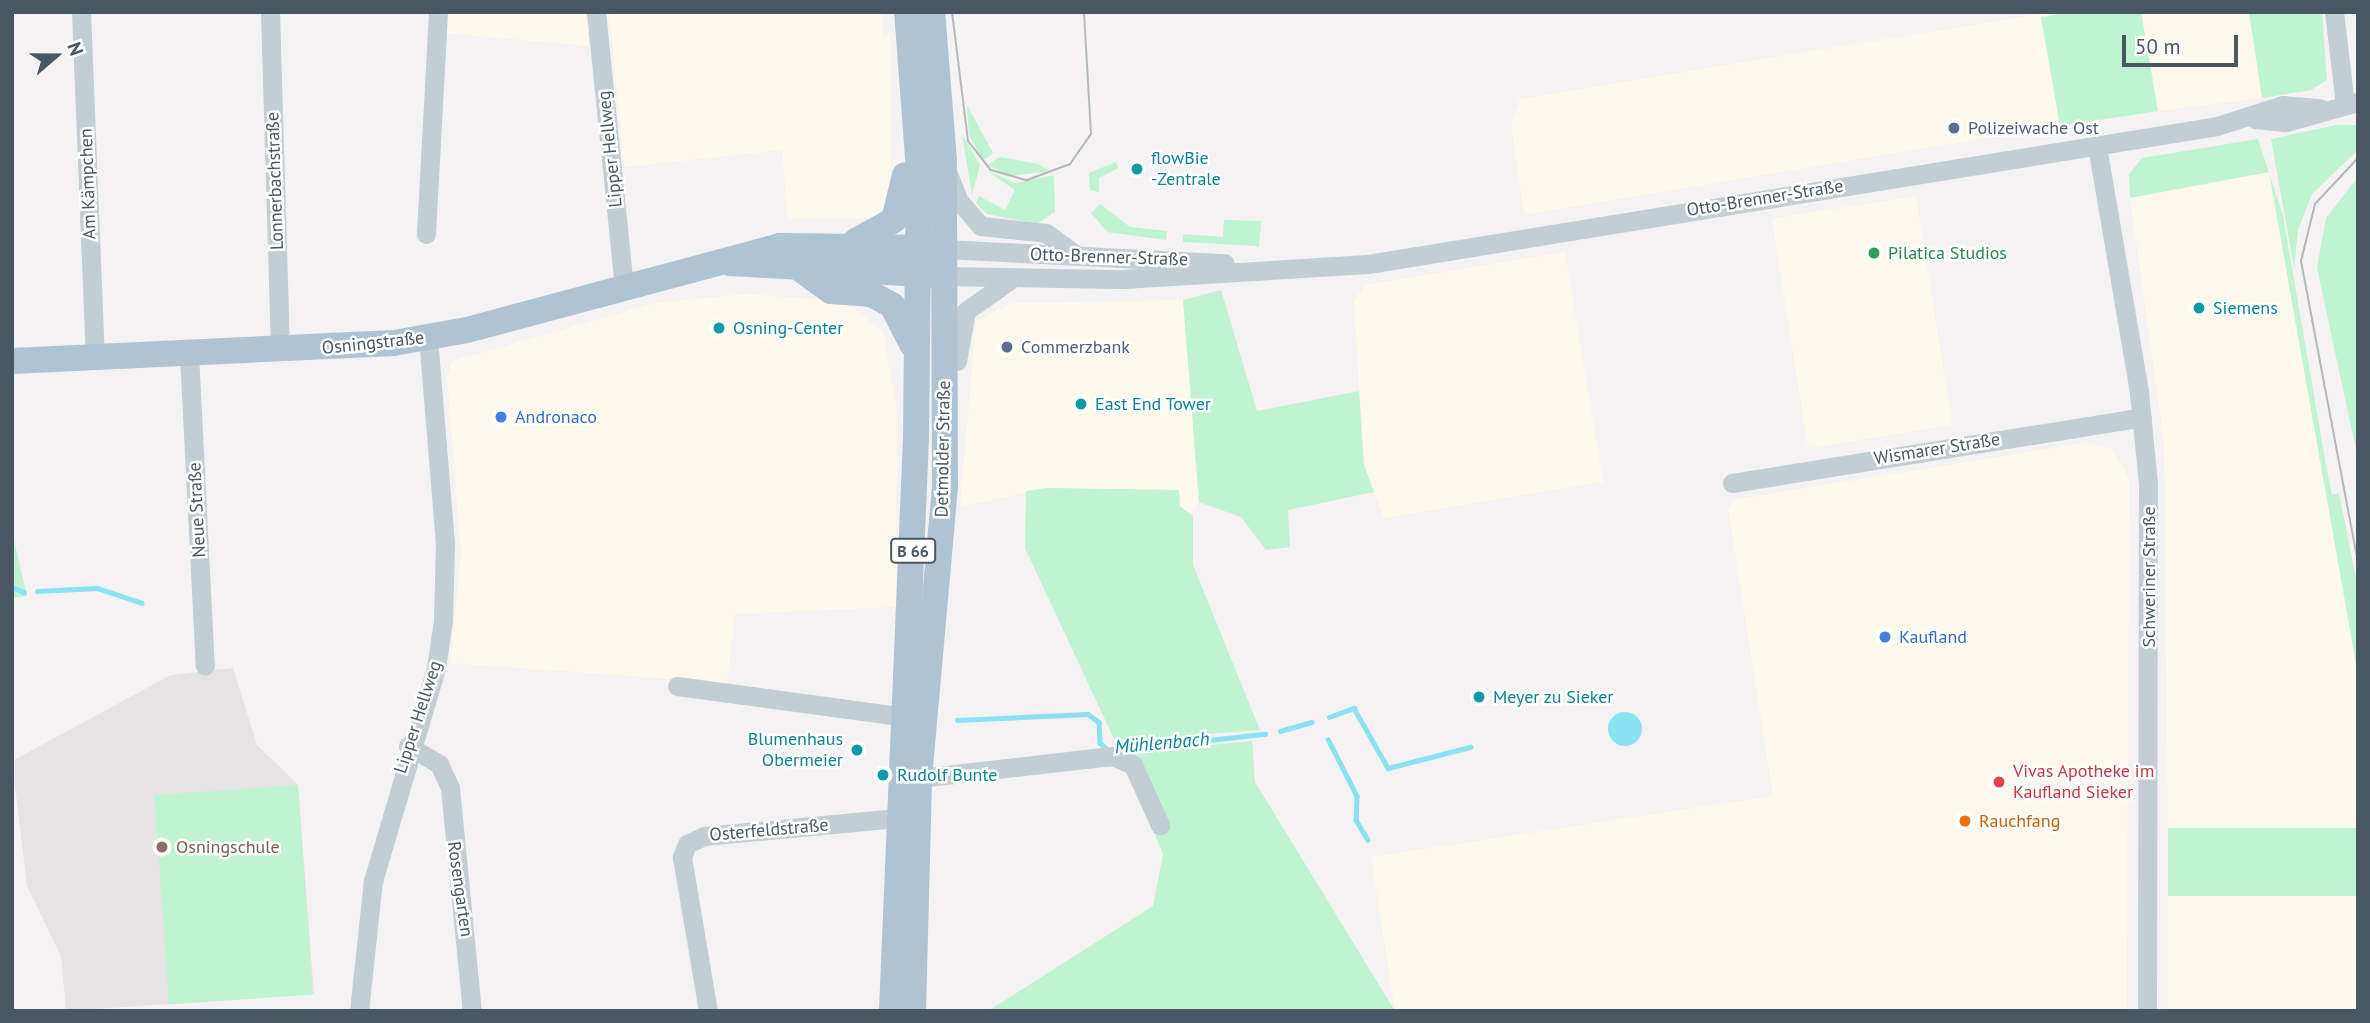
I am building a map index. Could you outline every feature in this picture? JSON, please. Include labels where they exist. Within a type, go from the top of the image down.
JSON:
[{"type":"main road","name":"Detmolder Straße","points":[[892,1011],[900,716],[917,370],[918,272],[932,247],[944,160],[932,12]]},
{"type":"main road","name":"Detmolder Straße","points":[[909,25],[932,247],[944,276],[945,484],[919,778],[912,1011]]},
{"type":"main road","points":[[848,244],[888,225],[902,206],[901,65],[909,25]]},
{"type":"main road","name":"Osningstraße","points":[[12,360],[280,350],[428,337],[780,246],[848,244],[932,247]]},
{"type":"main road","name":"Osningstraße","points":[[724,262],[803,271],[918,272],[944,276]]},
{"type":"main road","points":[[803,271],[831,291],[871,294],[892,305],[910,332],[917,370]]},
{"type":"street","name":"Am Kämpchen","points":[[81,12],[95,355]]},
{"type":"street","name":"Lonnerbachstraße","points":[[270,12],[280,350]]},
{"type":"street","points":[[426,234],[438,12]]},
{"type":"street","name":"Lipper Hellweg","points":[[597,12],[624,286]]},
{"type":"street","points":[[2334,12],[2351,103]]},
{"type":"street","name":"Otto-Brenner-Straße","points":[[944,276],[1015,278],[1368,264],[2255,119],[2283,105],[2320,108],[2351,103]]},
{"type":"street","name":"Schweriner Straße","points":[[2096,146],[2142,417],[2149,523],[2147,1011]]},
{"type":"street","name":"B 66","points":[[944,160],[959,201],[981,226],[1046,233],[1074,253]]},
{"type":"street","name":"Otto-Brenner-Straße","points":[[932,247],[1074,253],[1275,268]]},
{"type":"street","points":[[945,484],[955,441],[962,317],[1015,278]]},
{"type":"street","name":"Lipper Hellweg","points":[[359,1011],[373,881],[408,746],[436,668],[446,581],[428,337]]},
{"type":"street","name":"Neue Straße","points":[[190,354],[205,666]]},
{"type":"street","name":"Wismarer Straße","points":[[1732,483],[2142,417]]},
{"type":"street","points":[[677,686],[900,716]]},
{"type":"street","name":"Rosengarten","points":[[408,746],[439,764],[450,788],[472,1011]]},
{"type":"street","points":[[919,778],[1112,757],[1133,765],[1160,825]]},
{"type":"street","name":"Osterfeldstraße","points":[[708,1011],[682,857],[687,844],[704,835],[897,818]]},
{"type":"shaded area","points":[[445,12],[586,12],[589,46],[443,33]]},
{"type":"shaded area","points":[[609,12],[882,12],[883,36],[890,34],[892,201],[877,218],[788,219],[782,150],[624,167]]},
{"type":"shaded area","points":[[2050,12],[2072,12],[2041,18],[2060,126],[1524,215],[1511,125],[1520,99]]},
{"type":"shaded area","points":[[2141,12],[2249,12],[2262,98],[2158,111]]},
{"type":"shaded area","points":[[2269,172],[2358,675],[2358,828],[2168,828],[2164,442],[2130,198]]},
{"type":"shaded area","points":[[1916,196],[1952,425],[1808,448],[1772,219]]},
{"type":"shaded area","points":[[1565,252],[1603,482],[1384,518],[1364,465],[1354,301],[1365,285]]},
{"type":"shaded area","points":[[745,294],[843,301],[882,330],[897,409],[896,607],[735,614],[727,683],[450,663],[461,554],[447,376],[452,361],[655,303]]},
{"type":"shaded area","points":[[1183,300],[1199,502],[1189,515],[1180,506],[1179,490],[1046,488],[960,507],[976,321],[1012,303]]},
{"type":"shaded area","points":[[2084,443],[2111,448],[2129,478],[2127,1011],[1395,1011],[1371,857],[1773,796],[1728,508],[1738,499]]},
{"type":"shaded area","name":"Osningschule","points":[[233,668],[257,745],[298,785],[314,994],[66,1011],[61,956],[27,886],[12,761],[171,675]]},
{"type":"shaded area","points":[[2168,896],[2358,896],[2358,1011],[2168,1011]]},
{"type":"green space","points":[[2072,12],[2141,12],[2158,111],[2060,126],[2041,17]]},
{"type":"green space","points":[[2249,12],[2322,12],[2327,80],[2311,90],[2262,98]]},
{"type":"green space","points":[[967,105],[993,153],[983,161],[969,135]]},
{"type":"green space","points":[[2337,125],[2358,125],[2358,150],[2312,194],[2298,230],[2294,268],[2271,139]]},
{"type":"green space","points":[[962,134],[980,165],[972,195]]},
{"type":"green space","points":[[2258,139],[2269,172],[2130,198],[2129,174],[2142,158]]},
{"type":"green space","points":[[1000,157],[1038,164],[1050,171],[1009,176],[988,165]]},
{"type":"green space","points":[[1116,162],[1118,168],[1099,178],[1099,192],[1090,190],[1089,173]]},
{"type":"green space","points":[[986,170],[1015,183],[1054,175],[1055,212],[1036,224],[987,214],[976,203],[979,196],[1005,210],[1015,190]]},
{"type":"green space","points":[[2269,174],[2283,216],[2332,495],[2339,493],[2358,588],[2358,675]]},
{"type":"green space","points":[[2358,177],[2358,459],[2317,268],[2326,218]]},
{"type":"green space","points":[[1100,204],[1130,227],[1167,231],[1166,240],[1107,232],[1091,213]]},
{"type":"green space","points":[[1224,220],[1261,221],[1259,246],[1183,242],[1183,234],[1223,237]]},
{"type":"green space","points":[[1221,290],[1257,411],[1359,391],[1364,465],[1374,492],[1288,510],[1290,547],[1266,550],[1241,517],[1199,502],[1183,300]]},
{"type":"green space","points":[[1046,488],[1179,490],[1180,506],[1193,516],[1193,565],[1260,730],[1115,741],[1025,548],[1026,491]]},
{"type":"green space","points":[[12,532],[27,596],[12,598]]},
{"type":"green space","points":[[1252,741],[1255,782],[1395,1011],[988,1011],[1153,906],[1163,854],[1121,754]]},
{"type":"green space","points":[[298,785],[313,994],[169,1005],[154,795]]},
{"type":"green space","points":[[2168,828],[2358,828],[2358,896],[2168,896]]},
{"type":"water","points":[[1625,712],[1637,717],[1642,729],[1637,741],[1625,746],[1613,741],[1608,729],[1613,717]]},
{"type":"waterway","name":"Mühlenbach","points":[[12,587],[24,592]]},
{"type":"waterway","name":"Mühlenbach","points":[[37,591],[97,588],[142,603]]},
{"type":"waterway","name":"Mühlenbach","points":[[1329,717],[1354,708],[1388,768],[1470,747]]},
{"type":"waterway","name":"Mühlenbach","points":[[957,720],[1088,714],[1099,722],[1100,743],[1108,750]]},
{"type":"waterway","name":"Mühlenbach","points":[[1280,731],[1312,722]]},
{"type":"waterway","name":"Mühlenbach","points":[[1117,750],[1265,734]]},
{"type":"waterway","name":"Mühlenbach","points":[[1328,739],[1357,796],[1356,820],[1368,840]]},
{"type":"tram line","points":[[952,12],[968,141],[991,170],[1027,180],[1070,164],[1091,134],[1084,12]]},
{"type":"tram line","points":[[2358,158],[2315,204],[2301,261],[2358,563]]},
{"type":"place","name":"Polizeiwache Ost","points":[[1954,128]]},
{"type":"place","name":"flowBie -Zentrale","points":[[1137,169]]},
{"type":"place","name":"Pilatica Studios","points":[[1874,253]]},
{"type":"place","name":"Siemens","points":[[2199,308]]},
{"type":"place","name":"Osning-Center","points":[[719,328]]},
{"type":"place","name":"Commerzbank","points":[[1007,347]]},
{"type":"place","name":"East End Tower","points":[[1081,404]]},
{"type":"place","name":"Andronaco","points":[[501,417]]},
{"type":"place","name":"Kaufland","points":[[1885,637]]},
{"type":"place","name":"Meyer zu Sieker","points":[[1479,697]]},
{"type":"place","name":"Blumenhaus Obermeier","points":[[857,750]]},
{"type":"place","name":"Rudolf Bunte","points":[[883,775]]},
{"type":"place","name":"Vivas Apotheke im Kaufland Sieker","points":[[1999,782]]},
{"type":"place","name":"Rauchfang","points":[[1965,821]]},
{"type":"place","name":"Osningschule","points":[[162,847]]}]
